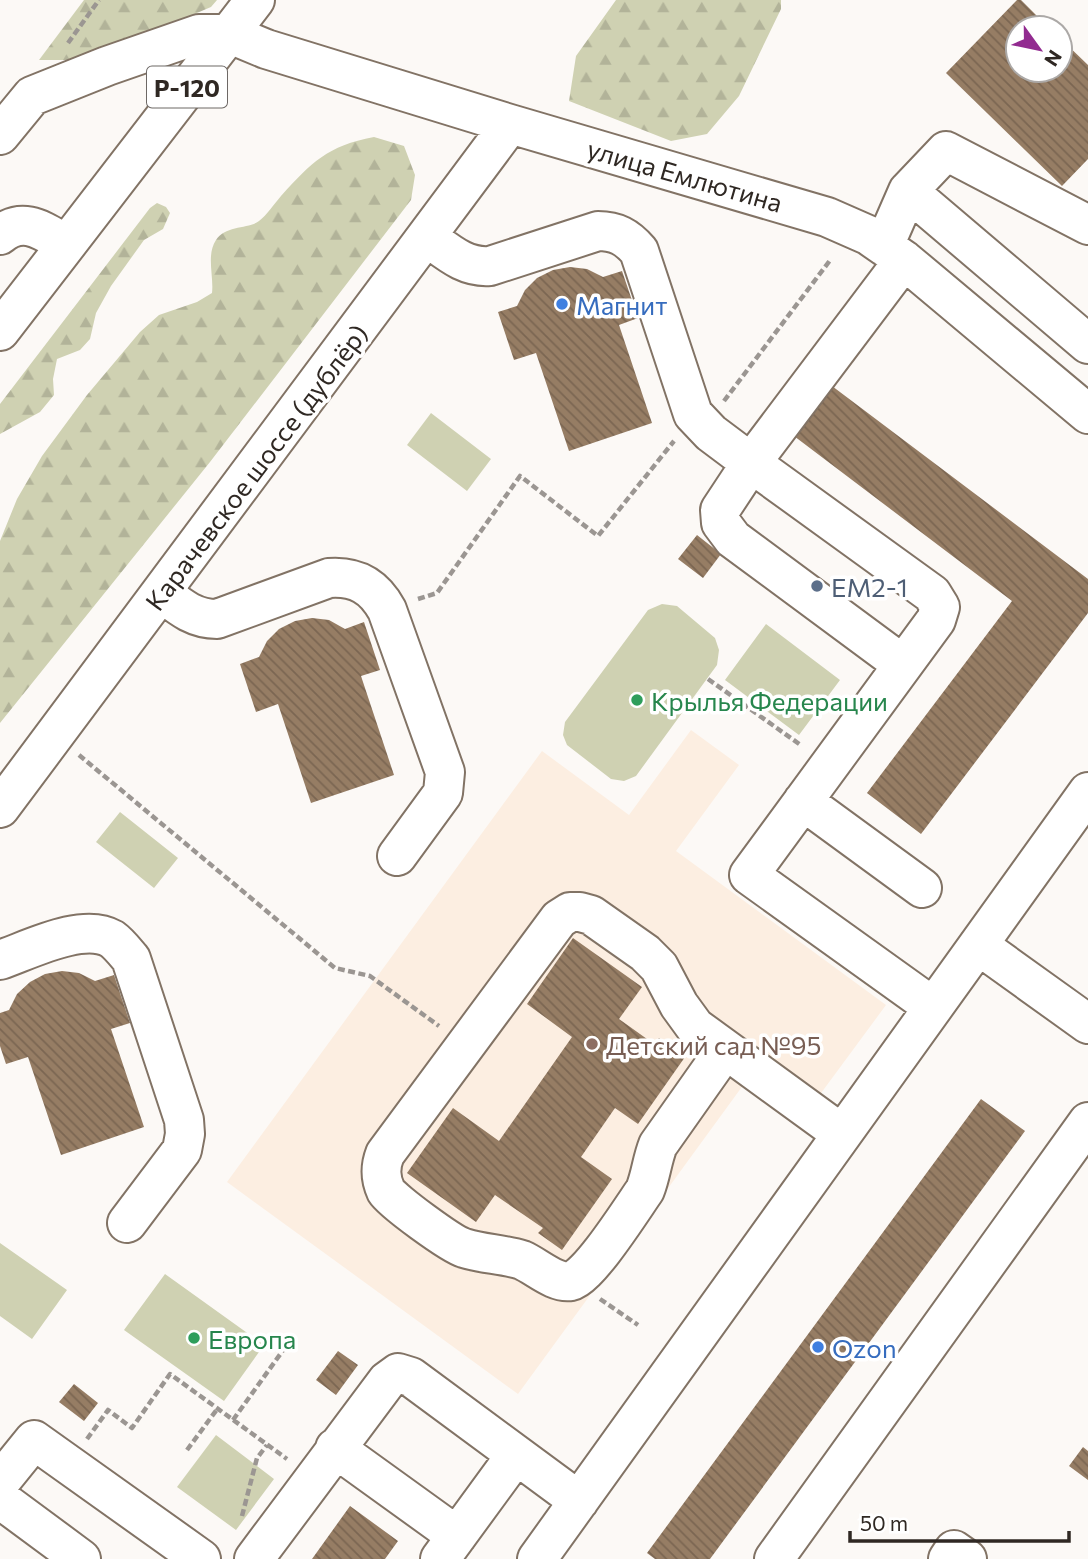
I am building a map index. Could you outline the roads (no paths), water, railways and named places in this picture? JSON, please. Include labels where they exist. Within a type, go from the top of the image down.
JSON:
[{"type":"main road","name":"Р-120","points":[[0,331],[255,0]]},
{"type":"main road","points":[[0,135],[32,96],[199,34],[230,34]]},
{"type":"main road","name":"улица Емлютина","points":[[230,34],[266,49],[827,218],[868,235],[894,253],[1088,414]]},
{"type":"main road","name":"Карачевское шоссе (дублёр)","points":[[0,808],[510,124]]},
{"type":"main road","points":[[902,664],[727,533],[721,523],[720,510],[894,253],[908,191],[946,151],[1088,225]]},
{"type":"main road","points":[[908,191],[1085,335],[1052,383]]},
{"type":"main road","points":[[0,235],[8,228],[32,225],[66,244]]},
{"type":"main road","points":[[427,237],[467,265],[478,267],[490,266],[598,232],[613,231],[623,237],[639,251],[693,414],[698,421],[751,463],[932,594],[940,607],[936,620],[749,875],[933,1007]]},
{"type":"main road","points":[[162,593],[197,617],[217,619],[329,578],[343,577],[365,584],[381,598],[445,772],[446,782],[443,793],[397,856]]},
{"type":"main road","points":[[537,1559],[1088,792]]},
{"type":"main road","points":[[803,801],[922,888]]},
{"type":"main road","points":[[725,1050],[658,1145],[645,1190],[588,1269],[574,1280],[555,1278],[532,1264],[512,1257],[465,1248],[451,1241],[388,1194],[382,1181],[380,1167],[385,1154],[559,919],[570,912],[591,915],[645,953],[659,967],[679,1005],[695,1027],[842,1134]]},
{"type":"main road","points":[[0,960],[85,933],[100,934],[112,939],[131,959],[184,1120],[185,1134],[182,1150],[127,1223]]},
{"type":"main road","points":[[978,945],[1088,1024]]},
{"type":"main road","points":[[774,1559],[1088,1122]]},
{"type":"main road","points":[[247,1543],[313,1478],[387,1381],[398,1373],[411,1377],[579,1501]]},
{"type":"main road","points":[[0,1482],[34,1440],[201,1559]]},
{"type":"main road","points":[[335,1448],[449,1548],[516,1455]]},
{"type":"main road","points":[[0,1499],[81,1559]]},
{"type":"main road","points":[[947,1559],[954,1550],[967,1559]]},
{"type":"place","name":"Магнит","points":[[562,304]]},
{"type":"place","name":"ЕМ2-1","points":[[817,586]]},
{"type":"place","name":"Крылья Федерации","points":[[637,700]]},
{"type":"place","name":"Детский сад №95","points":[[592,1044]]},
{"type":"place","name":"Европа","points":[[194,1338]]},
{"type":"place","name":"Ozon","points":[[818,1347]]}]
